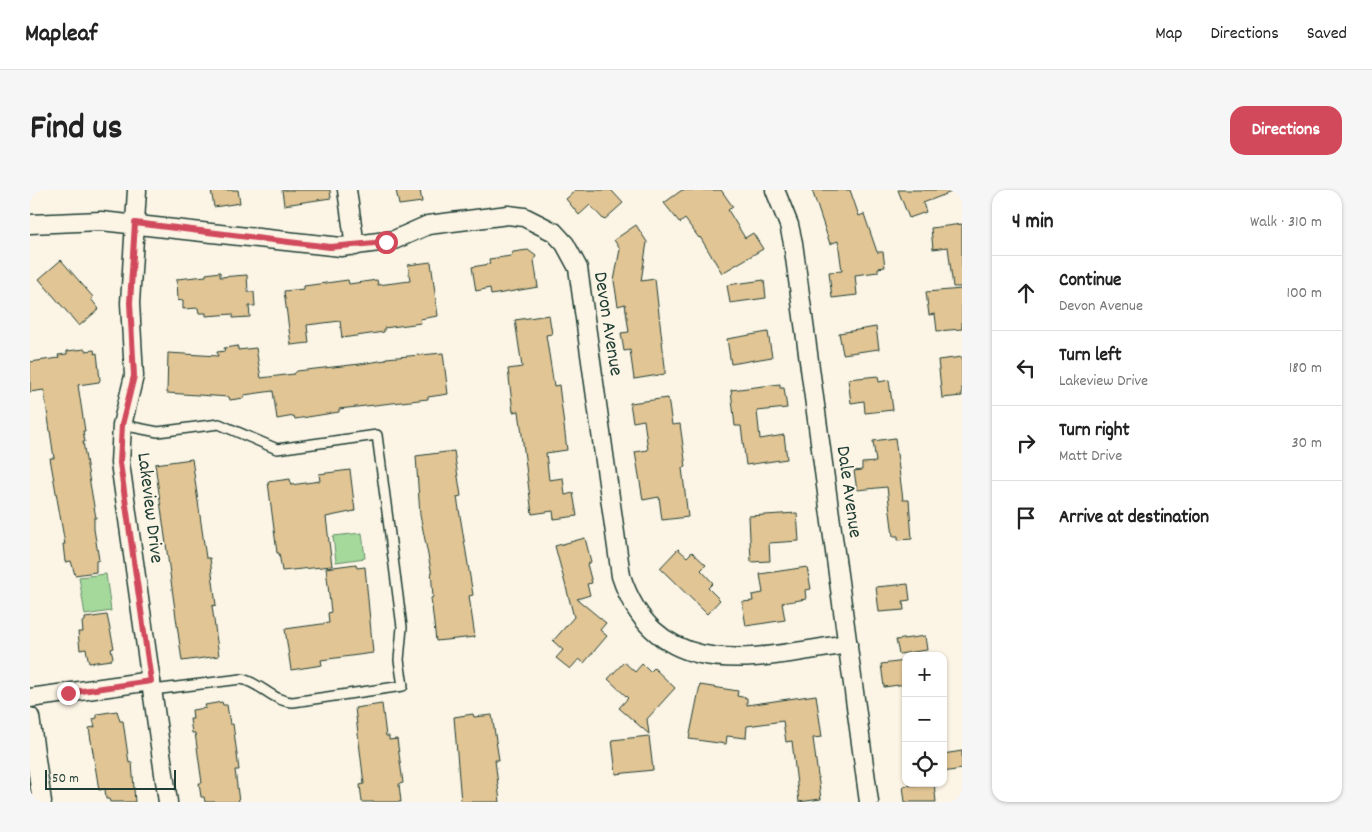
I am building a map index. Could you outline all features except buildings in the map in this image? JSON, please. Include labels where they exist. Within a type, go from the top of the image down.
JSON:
[{"type":"street","name":"Lakeview Drive","points":[[137,190],[130,303],[134,376],[122,425],[120,463],[168,802]]},
{"type":"street","points":[[347,190],[355,246]]},
{"type":"street","name":"Dale Avenue","points":[[774,190],[789,225],[792,243],[869,802]]},
{"type":"street","name":"Devon Avenue","points":[[30,224],[101,221],[135,223],[330,247],[355,246],[394,240],[428,225],[495,215],[524,217],[554,232],[572,255],[580,275],[621,576],[626,592],[637,610],[664,639],[698,654],[717,658],[736,659],[848,644]]},
{"type":"street","points":[[30,698],[152,685]]},
{"type":"street","points":[[30,717],[42,802]]},
{"type":"lane","points":[[122,425],[158,432],[219,424],[277,449],[377,435],[402,627],[399,660],[403,686],[293,702],[283,700],[252,682],[241,679],[152,685]]},
{"type":"green space","points":[[362,533],[365,558],[336,562],[333,536]]},
{"type":"green space","points":[[106,574],[111,611],[85,615],[79,577]]},
{"type":"route","points":[[68,693],[151,681],[119,452],[122,425],[131,395],[135,364],[130,288],[135,223],[330,247],[386,242]]}]
